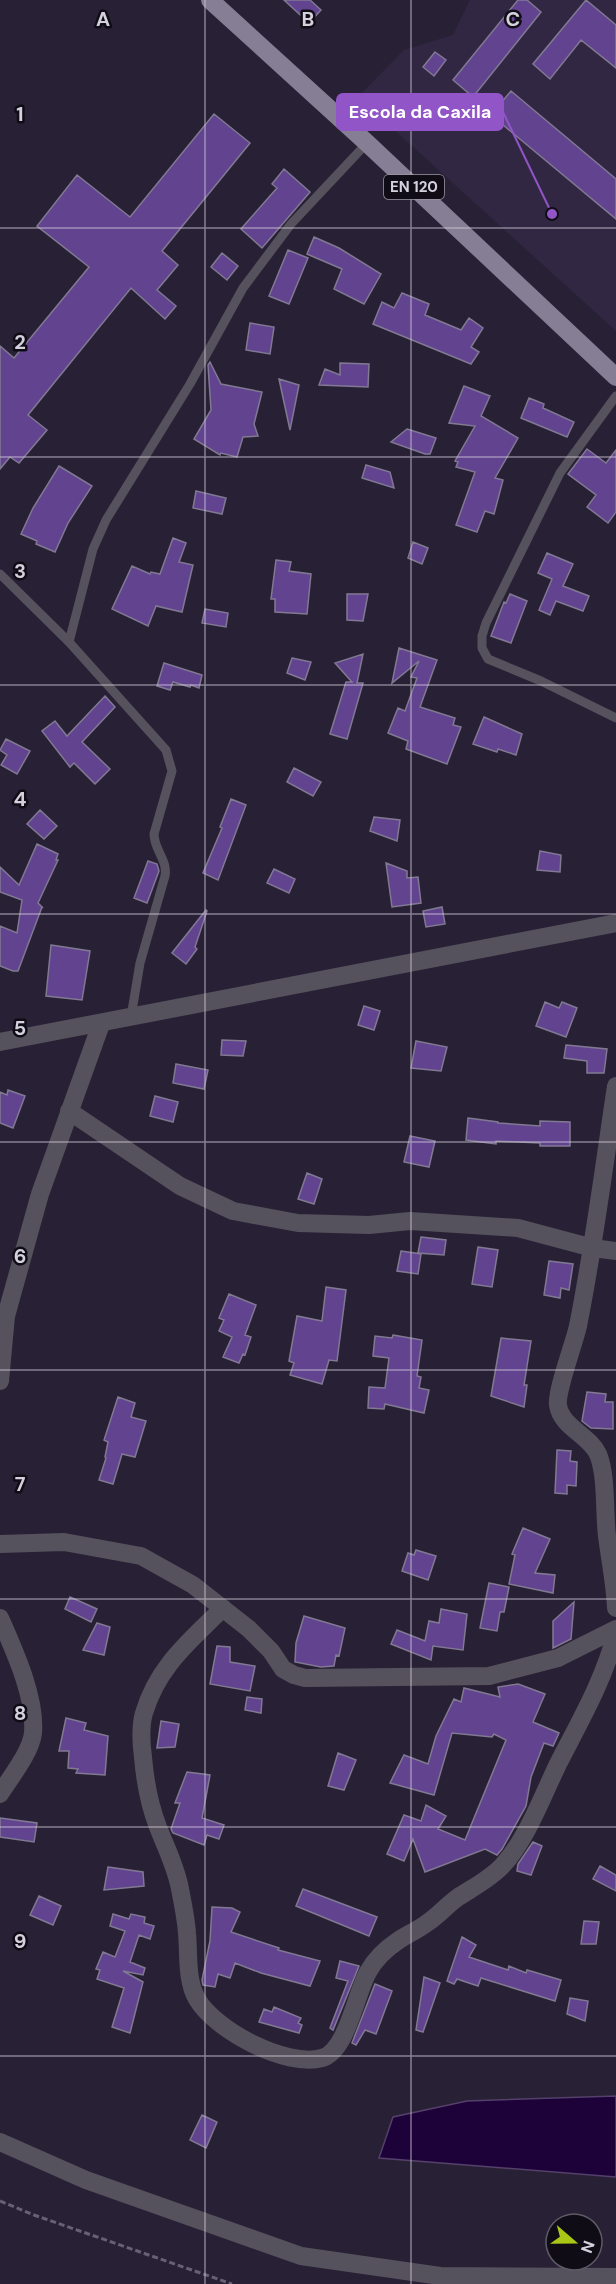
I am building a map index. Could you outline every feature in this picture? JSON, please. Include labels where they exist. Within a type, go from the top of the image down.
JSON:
[{"type":"main road","name":"EN 120","points":[[210,0],[367,143],[616,377]]},
{"type":"street","points":[[0,1042],[616,923]]},
{"type":"street","points":[[0,1381],[6,1316],[40,1194],[101,1024]]},
{"type":"street","points":[[616,1086],[593,1248],[574,1345],[558,1396],[558,1407],[565,1420],[592,1445],[598,1455],[616,1608]]},
{"type":"street","points":[[69,1111],[180,1186],[233,1211],[298,1223],[369,1225],[410,1221],[518,1228],[593,1248],[616,1251]]},
{"type":"street","points":[[0,1544],[64,1542],[141,1556],[193,1585],[249,1629],[272,1651],[283,1669],[305,1678],[489,1676],[558,1658],[616,1631]]},
{"type":"street","points":[[223,1608],[180,1650],[156,1680],[143,1715],[141,1737],[146,1789],[157,1826],[172,1856],[180,1886],[187,1929],[189,1972],[196,1998],[217,2022],[248,2042],[276,2054],[304,2059],[323,2058],[335,2049],[368,1971],[380,1956],[499,1870],[507,1861],[579,1727],[609,1663],[616,1631]]},
{"type":"street","points":[[0,1618],[13,1646],[31,1702],[33,1734],[21,1761],[0,1794]]},
{"type":"street","points":[[0,2142],[86,2180],[300,2256],[440,2276],[616,2277]]},
{"type":"lane","points":[[69,642],[93,549],[106,520],[190,384],[243,288],[291,224],[367,143]]},
{"type":"lane","points":[[616,396],[560,473],[486,623],[482,636],[482,648],[488,659],[541,681],[616,718]]},
{"type":"lane","points":[[0,574],[69,642],[166,750],[172,771],[154,834],[154,843],[166,867],[165,876],[140,963],[131,1017]]},
{"type":"path","points":[[0,2201],[232,2284]]},
{"type":"shaded area","points":[[470,0],[616,0],[616,331],[358,97],[404,50],[453,35]]},
{"type":"shaded area","points":[[616,2096],[616,2177],[379,2158],[393,2117],[467,2101]]},
{"type":"building","points":[[284,0],[310,0],[321,10],[309,23]]},
{"type":"building","points":[[518,0],[527,0],[541,12],[473,97],[453,80]]},
{"type":"building","points":[[586,0],[616,25],[616,68],[581,40],[550,79],[533,64]]},
{"type":"building","points":[[435,52],[446,60],[434,76],[423,67]]},
{"type":"building","points":[[511,91],[616,179],[616,219],[491,115]]},
{"type":"building","points":[[214,114],[250,143],[162,251],[178,265],[157,290],[176,306],[165,319],[131,288],[28,415],[47,430],[19,463],[10,457],[0,469],[0,346],[14,358],[89,267],[37,226],[77,175],[130,217]]},
{"type":"building","points":[[284,169],[310,192],[262,248],[241,229],[277,188],[272,184]]},
{"type":"building","points":[[314,237],[339,248],[381,274],[364,304],[334,289],[342,269],[307,254]]},
{"type":"building","points":[[288,250],[308,258],[289,304],[269,296]]},
{"type":"building","points":[[222,253],[238,266],[227,280],[211,267]]},
{"type":"building","points":[[402,293],[429,304],[425,315],[461,330],[469,318],[483,328],[471,347],[479,352],[471,364],[373,324],[382,302],[394,308]]},
{"type":"building","points":[[250,323],[274,327],[270,354],[246,350]]},
{"type":"building","points":[[210,362],[221,384],[262,392],[254,424],[258,436],[243,437],[237,457],[221,453],[220,455],[194,439],[211,410],[208,365]]},
{"type":"building","points":[[340,363],[369,364],[368,387],[319,385],[325,369],[340,375]]},
{"type":"building","points":[[279,379],[299,385],[290,430]]},
{"type":"building","points":[[464,386],[490,396],[481,416],[518,438],[495,478],[503,480],[494,514],[485,511],[477,532],[456,525],[475,472],[456,467],[458,462],[455,461],[475,426],[449,423]]},
{"type":"building","points":[[529,398],[544,404],[543,408],[574,422],[567,437],[521,418]]},
{"type":"building","points":[[407,429],[436,438],[430,454],[391,442]]},
{"type":"building","points":[[587,449],[606,463],[616,450],[616,512],[608,523],[587,507],[596,495],[568,474]]},
{"type":"building","points":[[366,465],[390,472],[394,488],[362,478]]},
{"type":"building","points":[[59,466],[92,486],[68,523],[55,552],[36,544],[37,541],[21,534],[33,508]]},
{"type":"building","points":[[196,491],[226,498],[222,514],[193,508]]},
{"type":"building","points":[[173,538],[186,543],[179,562],[193,565],[182,612],[156,606],[148,626],[112,609],[132,566],[150,574],[151,572],[160,574]]},
{"type":"building","points":[[413,542],[428,548],[422,564],[408,558]]},
{"type":"building","points":[[547,553],[573,564],[563,586],[589,596],[583,611],[556,601],[550,615],[539,610],[552,579],[538,573]]},
{"type":"building","points":[[276,560],[291,562],[289,571],[311,574],[307,614],[275,612],[275,599],[271,599]]},
{"type":"building","points":[[347,594],[368,594],[363,621],[347,620]]},
{"type":"building","points":[[510,594],[527,601],[511,643],[491,636],[504,602],[506,603]]},
{"type":"building","points":[[205,609],[228,613],[226,627],[202,623]]},
{"type":"building","points":[[399,648],[437,660],[420,707],[455,718],[453,725],[461,727],[447,764],[406,749],[408,741],[388,733],[398,708],[405,711],[417,678],[411,677],[419,661],[392,683]]},
{"type":"building","points":[[363,654],[357,683],[363,683],[347,739],[330,734],[346,682],[352,682],[335,663]]},
{"type":"building","points":[[292,658],[311,662],[305,680],[287,673]]},
{"type":"building","points":[[164,663],[202,675],[199,688],[173,682],[170,690],[157,686]]},
{"type":"building","points":[[105,696],[115,707],[82,742],[110,769],[95,784],[74,763],[70,767],[42,731],[55,721],[67,736]]},
{"type":"building","points":[[484,717],[522,734],[516,755],[498,749],[497,752],[473,744]]},
{"type":"building","points":[[6,739],[30,751],[17,774],[1,765],[7,755],[0,750]]},
{"type":"building","points":[[294,768],[321,782],[313,796],[287,782]]},
{"type":"building","points":[[231,799],[246,805],[218,880],[203,873],[222,828],[220,827]]},
{"type":"building","points":[[40,810],[57,826],[44,839],[27,824]]},
{"type":"building","points":[[374,817],[400,820],[397,841],[370,831]]},
{"type":"building","points":[[37,844],[58,854],[56,860],[58,860],[38,903],[42,907],[18,971],[13,971],[0,966],[0,926],[17,933],[22,900],[0,892],[0,867],[19,885]]},
{"type":"building","points":[[540,851],[561,855],[560,872],[537,870]]},
{"type":"building","points":[[148,861],[157,864],[159,871],[147,903],[134,898]]},
{"type":"building","points":[[386,863],[407,871],[407,878],[418,877],[421,903],[392,907]]},
{"type":"building","points":[[274,869],[295,879],[289,893],[267,883]]},
{"type":"building","points":[[442,907],[445,924],[426,927],[423,911]]},
{"type":"building","points":[[206,910],[195,947],[197,949],[186,964],[172,953]]},
{"type":"building","points":[[51,945],[90,951],[82,1000],[46,996]]},
{"type":"building","points":[[545,1002],[559,1008],[562,1002],[577,1008],[566,1037],[536,1026]]},
{"type":"building","points":[[364,1006],[380,1011],[374,1030],[358,1025]]},
{"type":"building","points":[[222,1040],[246,1041],[243,1056],[221,1055]]},
{"type":"building","points":[[416,1041],[447,1047],[441,1071],[411,1068]]},
{"type":"building","points":[[566,1045],[607,1049],[604,1073],[587,1073],[587,1061],[564,1058]]},
{"type":"building","points":[[176,1064],[208,1070],[204,1089],[173,1083]]},
{"type":"building","points":[[8,1090],[25,1096],[13,1128],[0,1123],[0,1092],[7,1095]]},
{"type":"building","points":[[155,1096],[178,1102],[173,1122],[150,1116]]},
{"type":"building","points":[[468,1118],[540,1126],[540,1121],[570,1122],[570,1146],[540,1146],[540,1143],[496,1141],[496,1144],[466,1140]]},
{"type":"building","points":[[410,1136],[435,1141],[429,1167],[404,1162]]},
{"type":"building","points":[[307,1173],[322,1179],[314,1204],[298,1199]]},
{"type":"building","points":[[421,1237],[446,1240],[444,1255],[418,1253]]},
{"type":"building","points":[[478,1247],[498,1250],[492,1287],[472,1284]]},
{"type":"building","points":[[401,1251],[421,1254],[418,1274],[397,1271]]},
{"type":"building","points":[[549,1261],[573,1264],[569,1290],[561,1288],[560,1298],[544,1295]]},
{"type":"building","points":[[326,1287],[346,1290],[337,1361],[329,1360],[322,1384],[290,1375],[294,1363],[289,1361],[297,1316],[322,1321]]},
{"type":"building","points":[[229,1294],[256,1305],[245,1335],[251,1337],[245,1355],[243,1354],[239,1363],[223,1357],[232,1337],[219,1331],[224,1320],[219,1318]]},
{"type":"building","points":[[393,1335],[422,1340],[417,1376],[421,1377],[419,1388],[429,1390],[424,1413],[385,1404],[384,1409],[368,1408],[369,1387],[385,1388],[389,1358],[373,1356],[375,1336],[392,1338]]},
{"type":"building","points":[[501,1338],[531,1341],[524,1385],[527,1385],[524,1407],[491,1396]]},
{"type":"building","points":[[587,1392],[606,1394],[605,1402],[613,1402],[613,1429],[591,1428],[582,1421]]},
{"type":"building","points":[[118,1397],[135,1403],[131,1417],[146,1421],[135,1457],[122,1454],[113,1484],[99,1480],[108,1442],[104,1440]]},
{"type":"building","points":[[557,1450],[571,1451],[570,1461],[577,1462],[576,1486],[567,1485],[567,1494],[555,1493]]},
{"type":"building","points":[[523,1528],[550,1539],[535,1573],[555,1575],[553,1593],[509,1584],[515,1555],[512,1554]]},
{"type":"building","points":[[416,1550],[436,1556],[428,1580],[402,1571],[408,1553],[414,1555]]},
{"type":"building","points":[[489,1583],[509,1587],[504,1612],[500,1612],[497,1631],[480,1628]]},
{"type":"building","points":[[70,1597],[97,1609],[91,1622],[65,1609]]},
{"type":"building","points":[[574,1602],[571,1639],[553,1648],[553,1621]]},
{"type":"building","points":[[441,1609],[467,1614],[463,1650],[433,1646],[431,1660],[391,1644],[397,1630],[425,1641],[429,1621],[439,1623]]},
{"type":"building","points":[[304,1616],[345,1628],[339,1656],[336,1655],[334,1666],[321,1667],[295,1662],[296,1643]]},
{"type":"building","points":[[97,1623],[110,1627],[104,1655],[83,1650]]},
{"type":"building","points":[[217,1646],[230,1647],[230,1662],[255,1666],[250,1691],[210,1684]]},
{"type":"building","points":[[518,1684],[545,1694],[533,1722],[559,1733],[553,1746],[544,1743],[531,1777],[526,1806],[502,1849],[497,1855],[485,1849],[425,1872],[413,1839],[404,1861],[387,1854],[404,1815],[421,1821],[426,1805],[446,1816],[438,1829],[465,1840],[506,1740],[494,1734],[492,1737],[452,1733],[434,1795],[390,1783],[404,1755],[428,1764],[436,1736],[454,1699],[461,1702],[464,1688],[500,1697],[498,1687]]},
{"type":"building","points":[[247,1697],[262,1699],[261,1713],[245,1710]]},
{"type":"building","points":[[66,1718],[86,1723],[84,1730],[108,1736],[105,1775],[76,1773],[78,1769],[68,1768],[69,1751],[59,1751]]},
{"type":"building","points":[[161,1721],[179,1724],[175,1747],[157,1748]]},
{"type":"building","points":[[338,1753],[356,1760],[344,1790],[328,1786]]},
{"type":"building","points":[[187,1772],[210,1775],[202,1818],[224,1825],[219,1839],[207,1835],[204,1845],[173,1833],[171,1829],[180,1803],[175,1803]]},
{"type":"building","points":[[0,1818],[37,1823],[34,1842],[0,1837]]},
{"type":"building","points":[[533,1842],[542,1846],[531,1875],[517,1871],[518,1864]]},
{"type":"building","points":[[600,1866],[616,1875],[616,1891],[593,1879]]},
{"type":"building","points":[[108,1867],[143,1872],[144,1886],[104,1890]]},
{"type":"building","points":[[303,1889],[377,1917],[369,1936],[296,1906]]},
{"type":"building","points":[[39,1896],[61,1906],[53,1925],[30,1915]]},
{"type":"building","points":[[212,1907],[232,1908],[240,1912],[231,1932],[279,1948],[278,1950],[320,1961],[310,1986],[261,1973],[235,1963],[230,1978],[218,1974],[215,1987],[203,1985],[210,1941]]},
{"type":"building","points":[[113,1914],[129,1919],[131,1914],[145,1917],[144,1923],[154,1926],[150,1939],[139,1935],[130,1962],[145,1968],[143,1975],[123,1971],[143,1982],[130,2033],[112,2027],[124,1988],[97,1979],[100,1970],[96,1969],[103,1952],[115,1957],[125,1931],[110,1926]]},
{"type":"building","points":[[584,1921],[599,1922],[596,1944],[581,1944]]},
{"type":"building","points":[[462,1937],[476,1945],[469,1957],[508,1970],[509,1966],[526,1973],[527,1970],[561,1980],[555,2001],[481,1978],[478,1986],[457,1979],[454,1984],[447,1981]]},
{"type":"building","points":[[340,1961],[359,1966],[333,2030],[330,2028],[348,1981],[336,1978]]},
{"type":"building","points":[[424,1977],[440,1983],[423,2032],[416,2030]]},
{"type":"building","points":[[375,1984],[392,1991],[376,2034],[365,2030],[356,2045],[352,2043]]},
{"type":"building","points":[[570,1998],[588,2001],[585,2021],[567,2014]]},
{"type":"building","points":[[274,2007],[301,2018],[298,2023],[302,2025],[299,2033],[259,2022],[264,2009],[272,2012]]},
{"type":"building","points":[[202,2115],[217,2122],[206,2148],[190,2140]]},
{"type":"place","name":"Escola da Caxila","points":[[552,214]]}]
